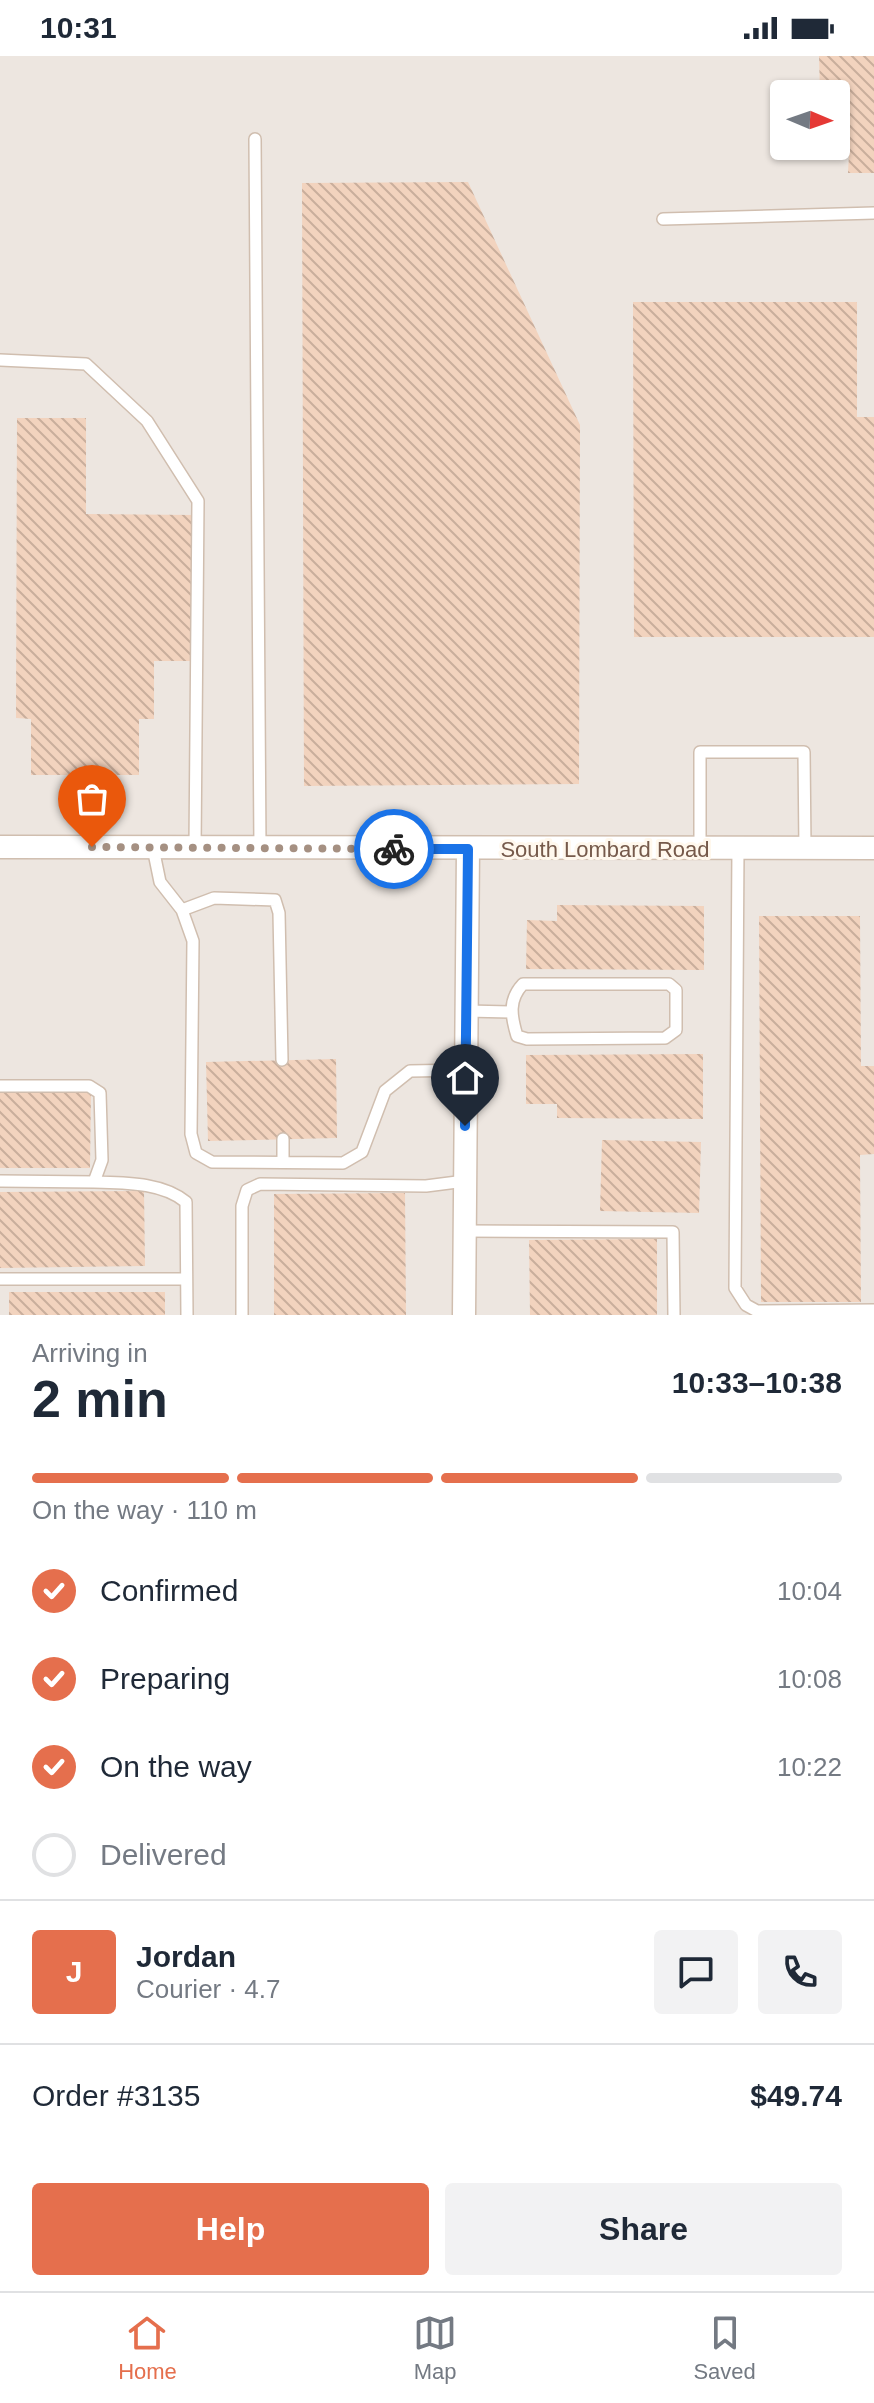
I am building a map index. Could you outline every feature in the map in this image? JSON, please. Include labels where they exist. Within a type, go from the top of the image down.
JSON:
[{"type":"street","name":"South Lombard Road","points":[[0,847],[874,848]]},
{"type":"street","points":[[464,1315],[468,849]]},
{"type":"lane","points":[[255,139],[260,848]]},
{"type":"lane","points":[[663,219],[874,213]]},
{"type":"lane","points":[[0,360],[86,364],[147,421],[198,501],[195,848]]},
{"type":"lane","points":[[700,848],[700,752],[804,752],[805,848]]},
{"type":"lane","points":[[153,848],[160,882],[182,910],[193,941],[191,1134],[196,1153],[212,1162],[343,1163],[362,1152],[385,1091],[410,1071],[466,1070]]},
{"type":"lane","points":[[738,848],[735,1288],[746,1305],[757,1311],[874,1310]]},
{"type":"lane","points":[[182,910],[214,898],[275,900],[279,913],[282,1060]]},
{"type":"lane","points":[[523,984],[669,984],[676,990],[676,1030],[665,1038],[527,1039],[517,1036],[510,1012],[516,991],[523,984]]},
{"type":"lane","points":[[467,1011],[510,1012]]},
{"type":"lane","points":[[0,1086],[89,1086],[100,1093],[102,1160],[94,1182]]},
{"type":"lane","points":[[283,1139],[283,1162]]},
{"type":"lane","points":[[0,1181],[94,1182],[174,1192],[186,1202],[187,1315]]},
{"type":"lane","points":[[242,1315],[242,1206],[247,1190],[260,1184],[426,1186],[465,1181]]},
{"type":"lane","points":[[465,1231],[673,1232],[674,1315]]},
{"type":"lane","points":[[0,1279],[186,1279]]},
{"type":"shaded area","points":[[0,56],[874,56],[874,1315],[0,1315]]},
{"type":"building","points":[[819,56],[874,56],[874,173],[848,173],[850,80],[820,80]]},
{"type":"building","points":[[468,182],[580,425],[579,784],[304,786],[302,183]]},
{"type":"building","points":[[633,302],[857,302],[857,417],[874,417],[874,637],[634,637]]},
{"type":"building","points":[[17,418],[86,418],[86,514],[194,515],[193,661],[154,661],[154,719],[139,719],[139,775],[31,775],[31,719],[16,718]]},
{"type":"building","points":[[557,905],[704,906],[704,970],[526,969],[527,920],[557,921]]},
{"type":"building","points":[[759,916],[860,916],[861,1066],[874,1066],[874,1154],[860,1155],[861,1302],[761,1302]]},
{"type":"building","points":[[703,1054],[703,1119],[557,1118],[557,1104],[526,1104],[526,1055]]},
{"type":"building","points":[[336,1059],[337,1138],[208,1141],[206,1062]]},
{"type":"building","points":[[0,1092],[91,1092],[90,1168],[0,1168]]},
{"type":"building","points":[[602,1140],[701,1142],[699,1213],[600,1211]]},
{"type":"building","points":[[144,1191],[145,1266],[0,1268],[0,1192]]},
{"type":"building","points":[[405,1193],[406,1315],[274,1315],[274,1194]]},
{"type":"building","points":[[657,1239],[657,1315],[530,1315],[529,1240]]},
{"type":"building","points":[[9,1292],[165,1292],[165,1315],[9,1315]]},
{"type":"way so far","points":[[92,847],[394,849]]},
{"type":"route","points":[[394,849],[468,849],[465,1126]]}]
